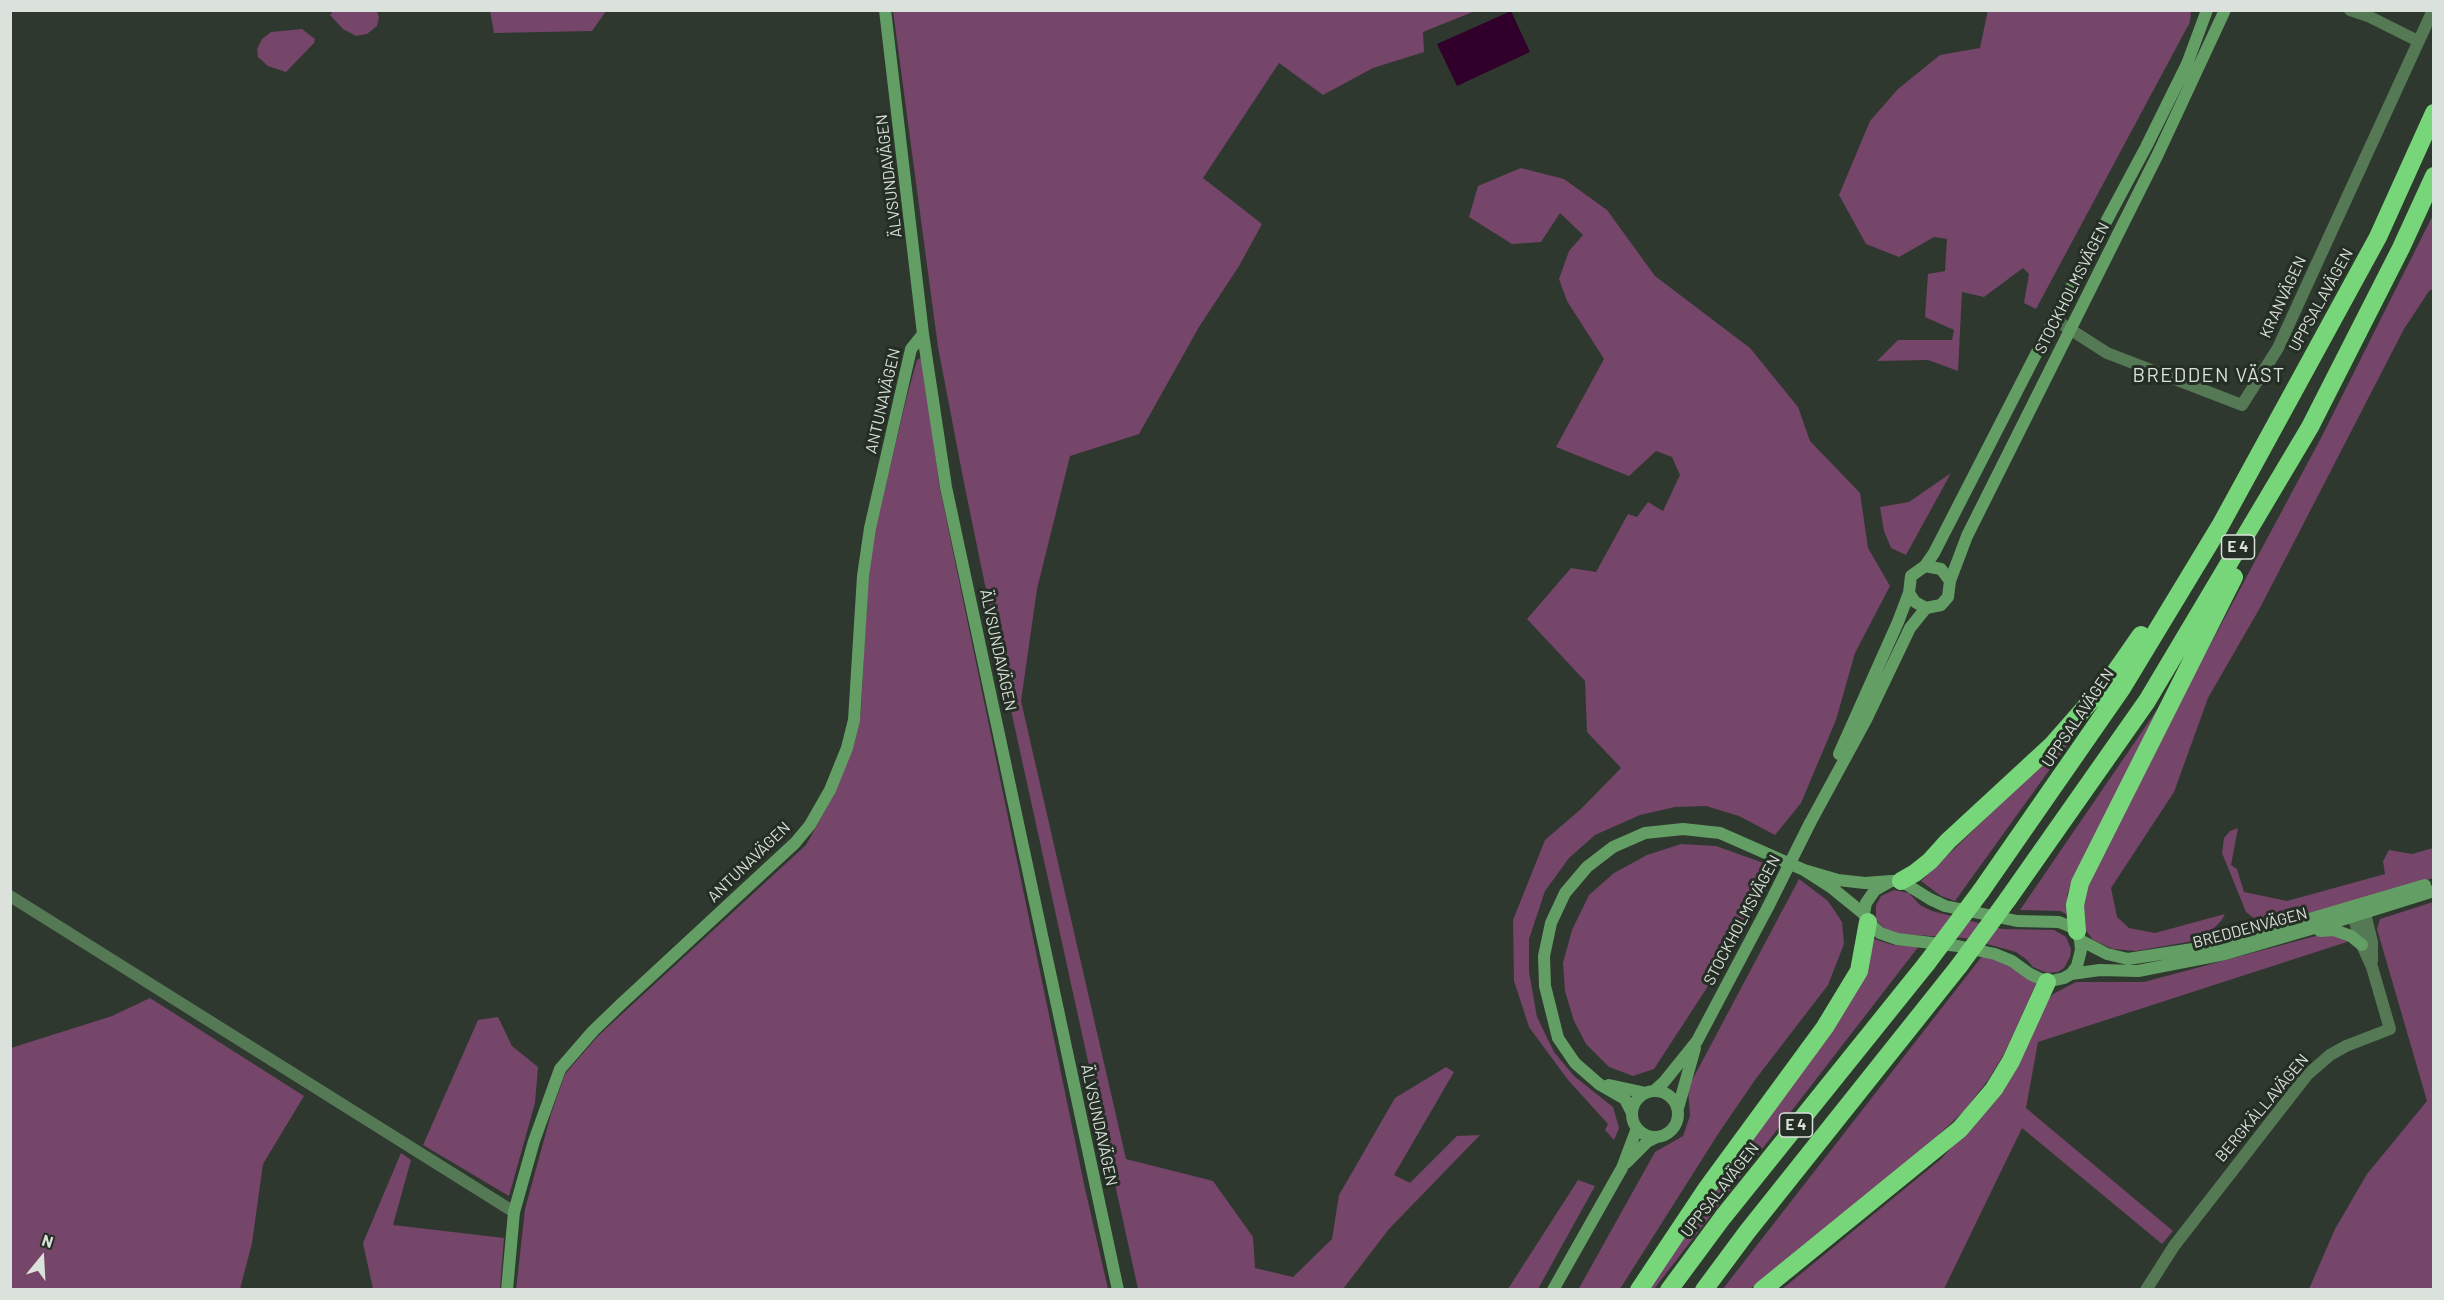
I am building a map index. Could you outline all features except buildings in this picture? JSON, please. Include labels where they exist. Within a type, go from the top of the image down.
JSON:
[{"type":"highway","name":"UPPSALAVÄGEN","points":[[1669,1290],[1723,1216],[1927,963],[1981,891],[2122,688],[2220,526],[2378,237],[2433,113]]},
{"type":"highway","name":"E 4","points":[[1704,1290],[1747,1232],[1959,966],[2147,701],[2310,427],[2401,248],[2433,176]]},
{"type":"highway","points":[[1896,881],[1930,861],[2053,744],[2111,678],[2136,644],[2309,363]]},
{"type":"highway","points":[[2078,935],[2075,905],[2087,866],[2310,427]]},
{"type":"highway","points":[[1639,1290],[1707,1188],[1826,1027],[1858,971],[1866,918]]},
{"type":"highway","points":[[1762,1290],[1960,1129],[1994,1089],[2011,1061],[2047,982]]},
{"type":"street","name":"ÄLVSUNDAVÄGEN","points":[[885,10],[911,214],[923,334],[946,487],[1118,1290]]},
{"type":"street","name":"STOCKHOLMSVÄGEN","points":[[1812,819],[1909,593],[1911,576],[1924,566],[1936,550],[2146,147],[2187,64],[2207,10]]},
{"type":"street","name":"STOCKHOLMSVÄGEN","points":[[1650,1092],[1664,1082],[1697,1041],[1866,720],[1910,628],[1926,608],[1936,607],[1945,601],[1950,592],[1950,581],[1967,536],[2158,154],[2225,10]]},
{"type":"street","points":[[2350,10],[2368,16],[2418,41]]},
{"type":"street","name":"KRANVÄGEN","points":[[2055,319],[2107,353],[2242,405],[2283,338],[2433,10]]},
{"type":"street","name":"ANTUNAVÄGEN","points":[[507,1290],[514,1212],[534,1141],[560,1069],[600,1024],[795,843],[810,825],[830,790],[847,748],[854,720],[862,576],[870,528],[911,349],[923,334]]},
{"type":"street","points":[[1924,566],[1941,569],[1950,581]]},
{"type":"street","points":[[1909,593],[1915,602],[1926,608]]},
{"type":"street","points":[[1657,1137],[1649,1136],[1637,1128],[1625,1100],[1599,1083],[1575,1063],[1558,1038],[1545,986],[1544,956],[1551,923],[1565,893],[1587,867],[1613,847],[1645,833],[1683,829],[1720,832],[1804,870],[1832,888],[1880,933],[1897,939],[1958,946],[1995,954],[2012,961],[2030,974],[2047,982]]},
{"type":"street","points":[[1804,870],[1865,884],[1896,881]]},
{"type":"street","points":[[1866,918],[1866,903],[1875,890],[1896,881]]},
{"type":"street","name":"BREDDENVÄGEN","points":[[1896,881],[1945,906],[2017,921],[2059,922],[2117,957],[2149,956],[2224,943],[2433,891]]},
{"type":"street","name":"BREDDENVÄGEN","points":[[2047,982],[2056,981],[2071,974],[2100,970],[2138,971],[2225,954],[2304,931],[2433,883]]},
{"type":"street","points":[[10,896],[514,1212]]},
{"type":"street","name":"BERGKÄLLAVÄGEN","points":[[2146,1290],[2174,1246],[2307,1075],[2338,1050],[2390,1029],[2372,967],[2362,945],[2358,910]]},
{"type":"street","name":"BERGKÄLLAVÄGEN","points":[[2358,910],[2372,942],[2372,967]]},
{"type":"street","points":[[2304,931],[2334,930],[2351,936],[2362,945]]},
{"type":"street","points":[[2071,974],[2080,957],[2078,935]]},
{"type":"street","name":"STOCKHOLMSVÄGEN","points":[[1678,1108],[1697,1041]]},
{"type":"street","points":[[1599,1083],[1669,1096],[1678,1108],[1677,1124],[1672,1130],[1647,1142],[1622,1168]]},
{"type":"street","points":[[1632,1113],[1639,1097],[1650,1092]]},
{"type":"street","points":[[1553,1290],[1622,1168],[1637,1128]]},
{"type":"shaded area","points":[[334,10],[377,11],[379,17],[377,26],[367,34],[356,36],[343,29],[330,15]]},
{"type":"shaded area","points":[[490,10],[606,11],[592,31],[494,33]]},
{"type":"shaded area","points":[[1988,10],[2191,11],[2190,22],[2036,309],[2024,303],[2029,274],[2023,268],[1984,297],[1962,292],[1958,371],[1928,360],[1877,361],[1898,340],[1952,340],[1954,330],[1925,317],[1928,274],[1945,271],[1947,239],[1934,237],[1899,257],[1866,244],[1839,195],[1870,121],[1898,89],[1940,55],[1980,48]]},
{"type":"shaded area","points":[[893,11],[1475,11],[1423,32],[1424,52],[1373,68],[1323,95],[1279,63],[1203,178],[1262,224],[1239,266],[1199,327],[1139,434],[1070,456],[1037,589],[1021,701],[1126,1159],[1213,1181],[1253,1237],[1255,1268],[1293,1277],[1332,1239],[1339,1195],[1395,1098],[1446,1067],[1454,1072],[1394,1175],[1410,1183],[1457,1136],[1480,1135],[1389,1229],[1343,1289],[1138,1289],[1007,692],[964,483],[938,347]]},
{"type":"shaded area","points":[[1511,11],[1530,52],[1457,86],[1437,44]]},
{"type":"shaded area","points":[[302,29],[315,39],[314,43],[286,72],[268,66],[258,57],[257,49],[262,39],[271,32]]},
{"type":"shaded area","points":[[1521,168],[1564,179],[1607,210],[1655,276],[1750,348],[1798,407],[1810,441],[1860,493],[1868,548],[1890,586],[1855,653],[1836,720],[1801,803],[1775,835],[1739,816],[1706,806],[1675,807],[1640,815],[1595,835],[1569,858],[1545,891],[1529,939],[1529,972],[1537,1017],[1554,1052],[1574,1076],[1613,1107],[1619,1128],[1614,1140],[1605,1130],[1608,1124],[1568,1080],[1529,1027],[1514,981],[1513,920],[1545,840],[1581,809],[1621,768],[1587,732],[1585,681],[1527,619],[1571,568],[1596,572],[1628,514],[1637,517],[1648,502],[1663,511],[1680,475],[1672,457],[1656,451],[1629,476],[1556,447],[1604,359],[1567,301],[1559,279],[1569,251],[1583,235],[1560,213],[1541,242],[1512,244],[1469,217],[1478,186]]},
{"type":"shaded area","points":[[2433,215],[2433,289],[2429,291],[2404,329],[2261,606],[2208,698],[2174,792],[2111,888],[2117,917],[2129,928],[2155,933],[2225,914],[2211,931],[2188,942],[2136,951],[2113,949],[2093,940],[2082,925],[2080,903],[2165,729],[2321,438]]},
{"type":"shaded area","points":[[923,357],[939,484],[1084,1184],[1108,1289],[516,1290],[525,1209],[551,1114],[565,1074],[598,1036],[806,845],[834,795],[855,741],[861,710],[868,578],[875,530],[907,396],[917,360]]},
{"type":"shaded area","points":[[1951,473],[1906,555],[1891,548],[1884,531],[1880,507],[1909,502]]},
{"type":"shaded area","points":[[2165,698],[2072,880],[2067,895],[2068,915],[2060,911],[2020,910]]},
{"type":"shaded area","points":[[2081,726],[1955,901],[1941,896],[1921,881]]},
{"type":"shaded area","points":[[2238,828],[2231,865],[2237,869],[2244,892],[2287,901],[2385,874],[2383,861],[2389,850],[2412,854],[2433,848],[2433,878],[2301,920],[2264,926],[2246,912],[2222,853],[2224,838],[2230,831]]},
{"type":"shaded area","points":[[1681,844],[1716,846],[1772,866],[1712,980],[1654,1069],[1633,1076],[1609,1067],[1586,1044],[1574,1021],[1565,991],[1563,963],[1572,930],[1589,895],[1614,873],[1647,855]]},
{"type":"shaded area","points":[[1799,879],[1828,901],[1842,922],[1844,944],[1828,985],[1755,1080],[1720,1131],[1620,1289],[1578,1290],[1655,1152],[1683,1136],[1690,1116],[1688,1088]]},
{"type":"shaded area","points":[[1894,890],[1909,893],[1920,905],[1932,911],[2002,929],[2054,930],[2066,937],[2071,949],[2070,957],[2064,968],[2058,972],[2047,973],[2033,967],[2016,952],[1965,938],[1888,932],[1876,920],[1876,905],[1881,896]]},
{"type":"shaded area","points":[[2433,902],[2433,1289],[2309,1289],[2335,1229],[2367,1174],[2427,1101],[2377,929],[2380,919]]},
{"type":"shaded area","points":[[2323,934],[2338,935],[2350,941],[2038,1042],[2026,1108],[2173,1231],[2162,1244],[2022,1128],[1944,1289],[1781,1290],[1941,1159],[1994,1100],[2045,1003],[2053,994],[2076,982],[2144,982]]},
{"type":"shaded area","points":[[1871,938],[1893,945],[1919,946],[1654,1289],[1647,1290],[1709,1195]]},
{"type":"shaded area","points":[[1983,955],[2009,963],[2036,984],[2004,1054],[1988,1080],[1964,1111],[1931,1142],[1750,1289],[1722,1290]]},
{"type":"shaded area","points":[[150,998],[304,1096],[263,1164],[252,1243],[240,1289],[11,1289],[11,1048],[112,1016]]},
{"type":"shaded area","points":[[498,1017],[512,1046],[538,1067],[535,1103],[509,1196],[423,1145],[478,1020]]},
{"type":"shaded area","points":[[401,1153],[411,1160],[393,1225],[504,1238],[500,1289],[373,1289],[363,1243]]},
{"type":"shaded area","points":[[1578,1180],[1595,1186],[1538,1289],[1508,1289]]},
{"type":"district","name":"BREDDEN VÄST","points":[[2209,375]]}]
